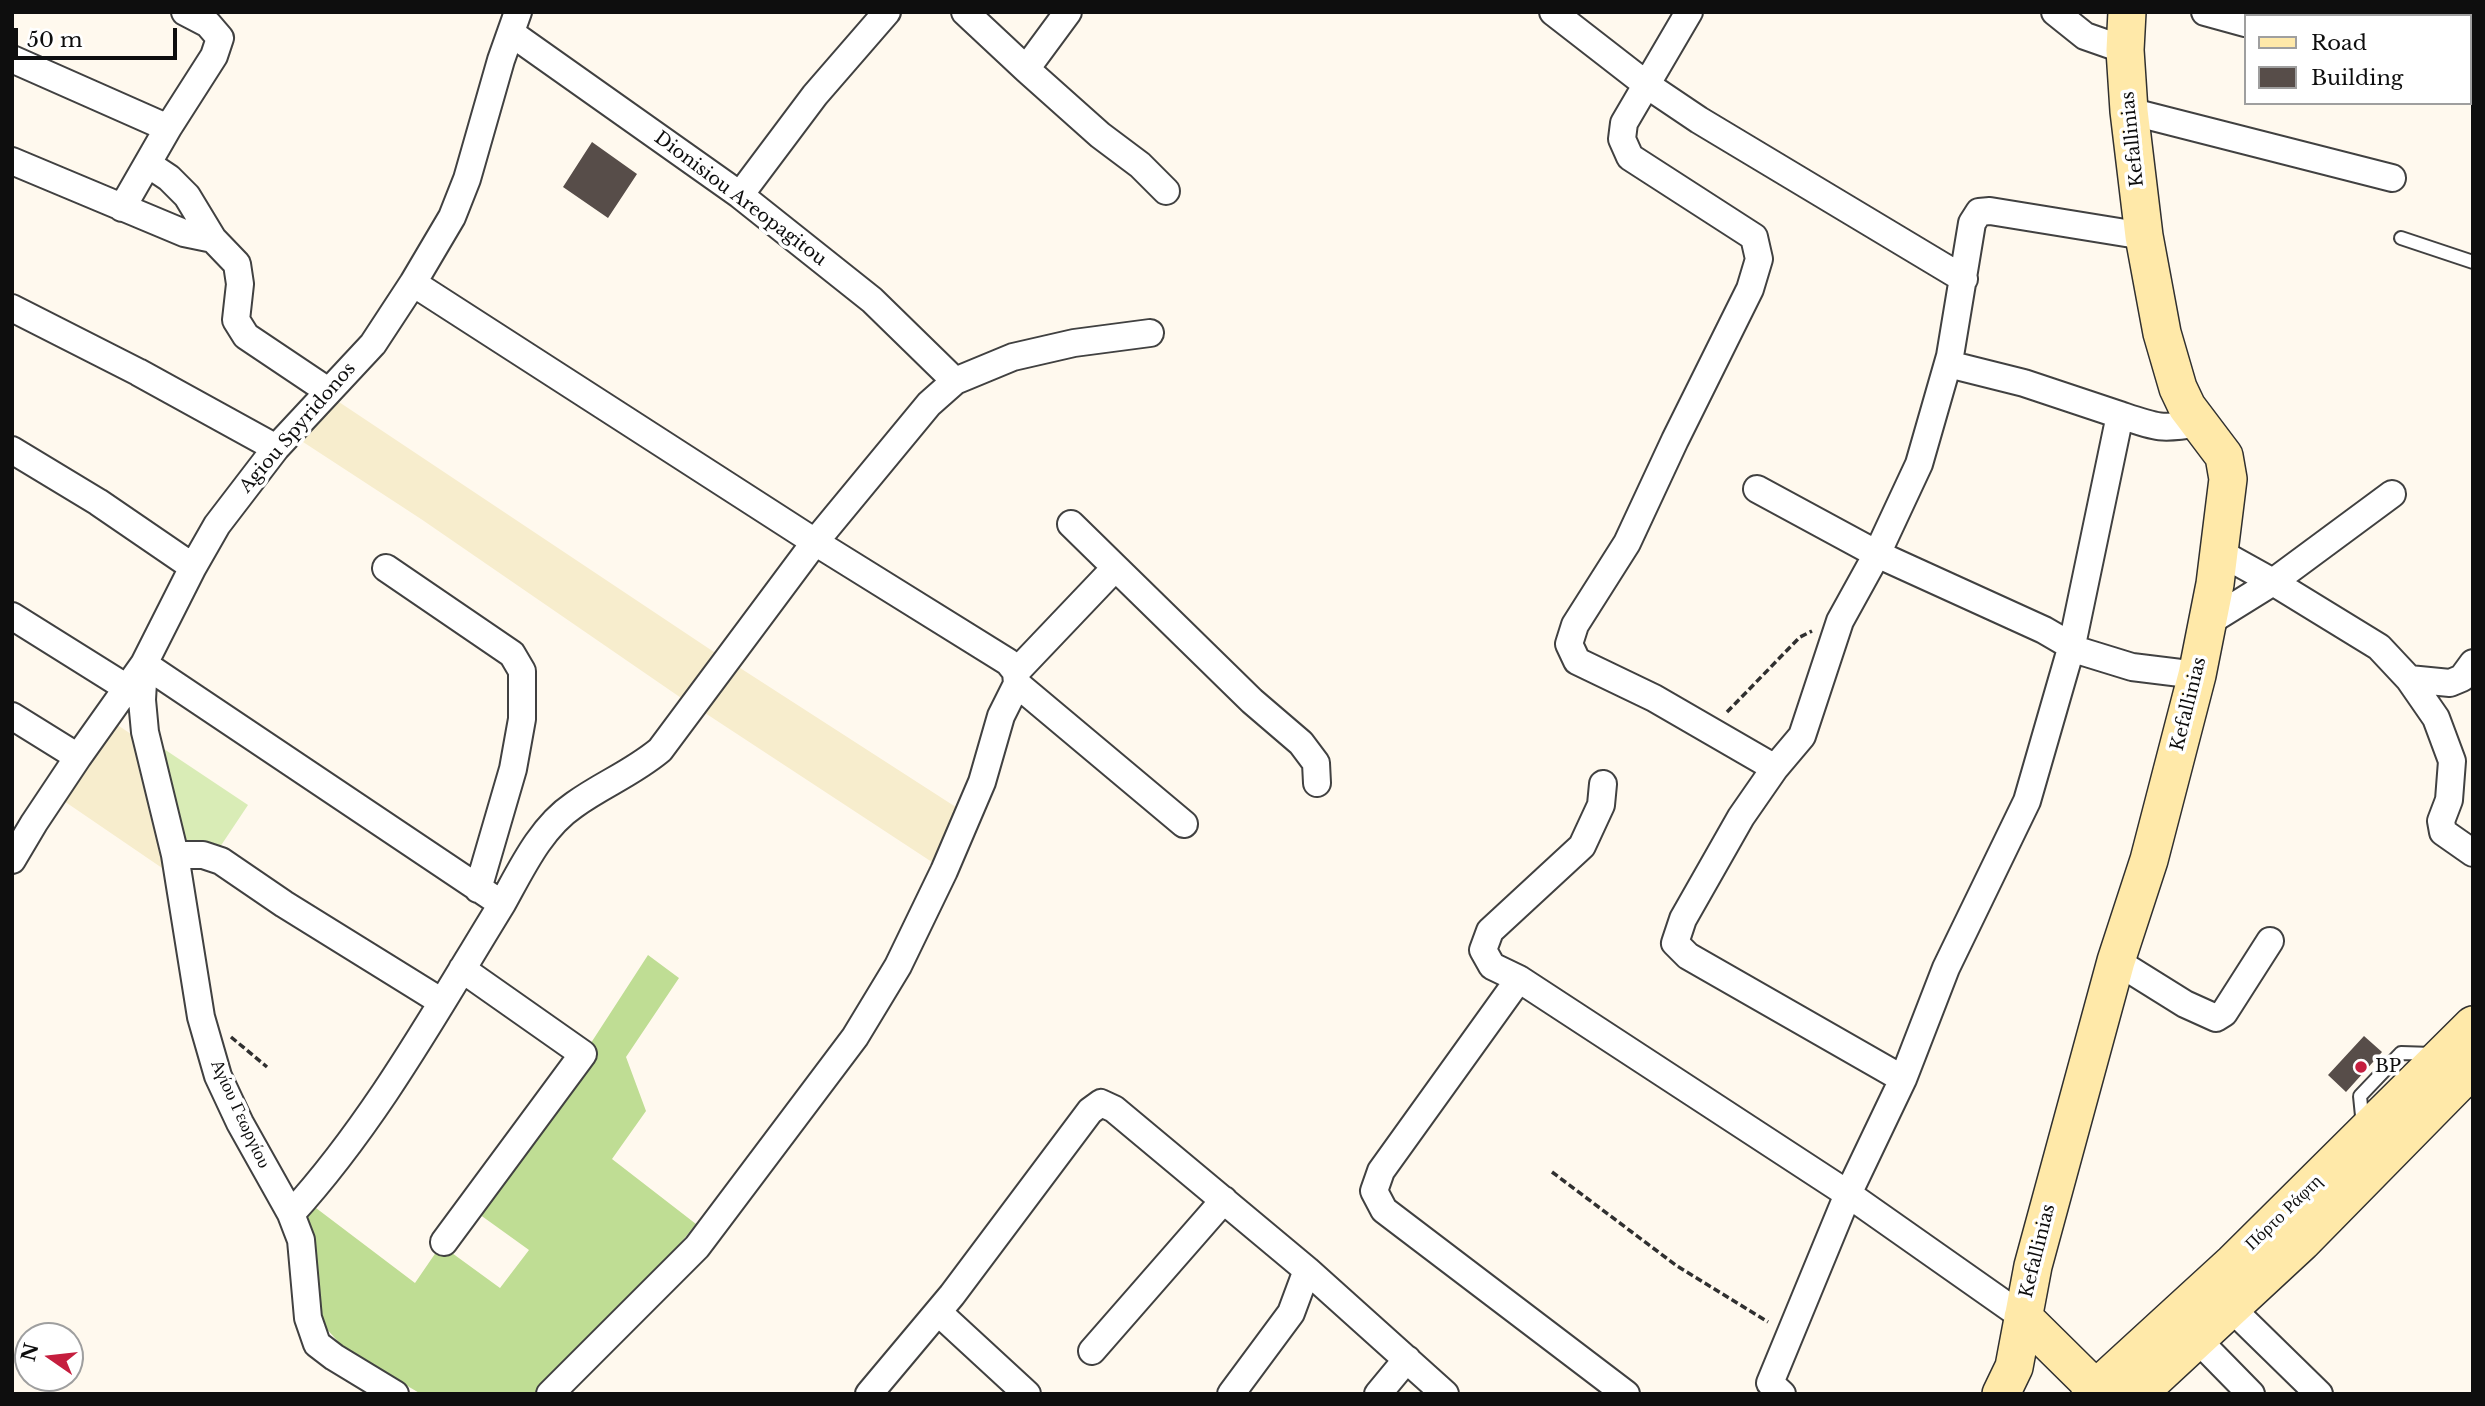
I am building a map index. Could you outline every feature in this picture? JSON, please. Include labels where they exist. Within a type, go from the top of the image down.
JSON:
[{"type":"street","points":[[122,208],[214,56],[220,38],[208,24],[185,12]]},
{"type":"street","points":[[740,195],[815,95],[887,12]]},
{"type":"street","points":[[965,12],[1100,135],[1140,165],[1166,191]]},
{"type":"street","points":[[1026,69],[1068,12]]},
{"type":"street","points":[[1553,12],[1647,85],[1699,120],[1964,279]]},
{"type":"street","points":[[1689,12],[1624,123],[1622,139],[1630,157],[1754,237],[1759,259],[1750,289],[1627,543],[1575,625],[1569,644],[1577,661],[1654,698],[1775,768]]},
{"type":"street","points":[[2055,12],[2085,36],[2125,50]]},
{"type":"street","name":"Kefallinias","points":[[2001,1394],[2014,1367],[2036,1253],[2116,961],[2149,860],[2197,676],[2219,552],[2227,468],[2218,446],[2198,424],[2182,398],[2157,312],[2144,236],[2129,111],[2125,50],[2127,12]]},
{"type":"street","points":[[2205,12],[2244,23]]},
{"type":"street","name":"Dionisiou Areopagitou","points":[[515,22],[872,300],[955,381]]},
{"type":"street","name":"Agiou Spyridonos","points":[[12,860],[78,757],[144,664],[217,525],[276,448],[373,344],[413,283],[452,217],[467,179],[501,60],[515,22]]},
{"type":"street","points":[[12,59],[169,128]]},
{"type":"street","points":[[2129,111],[2392,178]]},
{"type":"street","points":[[12,161],[184,233],[214,239]]},
{"type":"street","points":[[148,164],[169,178],[187,197],[214,239],[237,264],[240,284],[236,320],[246,336],[328,391]]},
{"type":"street","points":[[1903,1079],[1688,956],[1675,943],[1683,919],[1741,817],[1775,768],[1802,736],[1840,621],[1877,554],[1919,464],[1948,364],[1972,223],[1979,212],[1990,211],[2144,236]]},
{"type":"street","points":[[413,283],[1008,663],[1017,678],[1184,824]]},
{"type":"street","points":[[12,307],[276,448]]},
{"type":"street","points":[[291,1214],[327,1175],[359,1131],[552,823],[573,805],[640,767],[660,750],[815,542],[929,404],[955,381],[1013,358],[1074,343],[1150,333]]},
{"type":"street","points":[[1948,364],[2024,383],[2154,426],[2169,429],[2198,424]]},
{"type":"street","points":[[1772,1390],[1788,1334],[1848,1194],[1903,1079],[1946,968],[2026,801],[2072,645],[2120,415]]},
{"type":"street","points":[[12,450],[97,502],[193,567]]},
{"type":"street","points":[[1757,489],[1877,554],[2080,651],[2132,667],[2197,676]]},
{"type":"street","points":[[2207,623],[2273,582],[2392,494]]},
{"type":"street","points":[[1070,524],[1252,701],[1301,743],[1315,763],[1317,783]]},
{"type":"street","points":[[2219,552],[2379,647],[2409,679],[2436,718],[2452,761],[2449,800],[2441,821],[2443,832],[2473,853]]},
{"type":"street","points":[[386,568],[512,654],[522,671],[522,719],[513,769],[478,889]]},
{"type":"street","points":[[550,1394],[696,1247],[855,1037],[898,966],[944,871],[982,782],[1001,716],[1017,678],[1115,568]]},
{"type":"street","points":[[12,616],[120,699],[145,732]]},
{"type":"street","points":[[2409,679],[2450,683],[2462,678],[2473,663]]},
{"type":"street","points":[[144,664],[502,904]]},
{"type":"street","name":"Αγίου Γεωργίου","points":[[144,664],[142,700],[145,732],[175,855],[203,1025],[218,1076],[240,1123],[291,1214],[301,1240],[308,1318],[317,1343],[334,1357],[395,1394]]},
{"type":"street","points":[[12,716],[78,757]]},
{"type":"street","points":[[1603,784],[1601,805],[1582,846],[1490,931],[1483,950],[1492,965],[1518,979],[1848,1194],[2023,1317],[2095,1392]]},
{"type":"street","points":[[175,855],[203,855],[221,861],[284,904],[442,1002]]},
{"type":"street","points":[[2116,961],[2185,1004],[2216,1018],[2224,1013],[2270,941]]},
{"type":"street","points":[[444,1242],[583,1055],[462,969]]},
{"type":"street","points":[[1518,979],[1381,1171],[1374,1191],[1384,1210],[1626,1394]]},
{"type":"street","name":"Πόρτο Ράφτη","points":[[2138,1394],[2302,1241],[2458,1061],[2473,1025]]},
{"type":"street","name":"Πόρτο Ράφτη","points":[[2095,1392],[2223,1273],[2364,1135],[2458,1061]]},
{"type":"street","points":[[869,1394],[938,1312],[1090,1111],[1101,1103],[1114,1109],[1307,1270],[1407,1359],[1437,1391]]},
{"type":"street","points":[[1092,1351],[1224,1200]]},
{"type":"street","points":[[1231,1394],[1291,1312],[1307,1270]]},
{"type":"street","points":[[2231,1308],[2319,1394]]},
{"type":"street","points":[[938,1312],[1027,1394]]},
{"type":"street","points":[[2198,1340],[2251,1394]]},
{"type":"street","points":[[1378,1394],[1407,1359]]},
{"type":"lane","points":[[2402,238],[2473,262]]},
{"type":"path","points":[[1707,730],[1800,638],[1820,627],[1840,621]]},
{"type":"path","points":[[203,1025],[236,1040],[267,1067]]},
{"type":"path","points":[[1552,1172],[1677,1266],[1788,1334]]},
{"type":"shaded area","points":[[336,400],[720,656],[687,702],[421,519],[300,440]]},
{"type":"shaded area","points":[[737,666],[962,811],[938,866],[702,711]]},
{"type":"shaded area","points":[[113,722],[137,738],[165,870],[61,799]]},
{"type":"green space","points":[[164,749],[248,805],[218,850],[183,843]]},
{"type":"green space","points":[[648,955],[679,978],[626,1057],[646,1111],[612,1159],[696,1224],[652,1278],[535,1394],[421,1394],[345,1349],[323,1325],[312,1285],[305,1219],[316,1208],[415,1283],[441,1245],[500,1288],[529,1250],[472,1209],[541,1120]]},
{"type":"building","points":[[592,142],[637,174],[608,218],[563,187]]},
{"type":"building","points":[[2364,1036],[2382,1052],[2346,1092],[2328,1075]]},
{"type":"place","name":"BP","points":[[2361,1067]]}]
